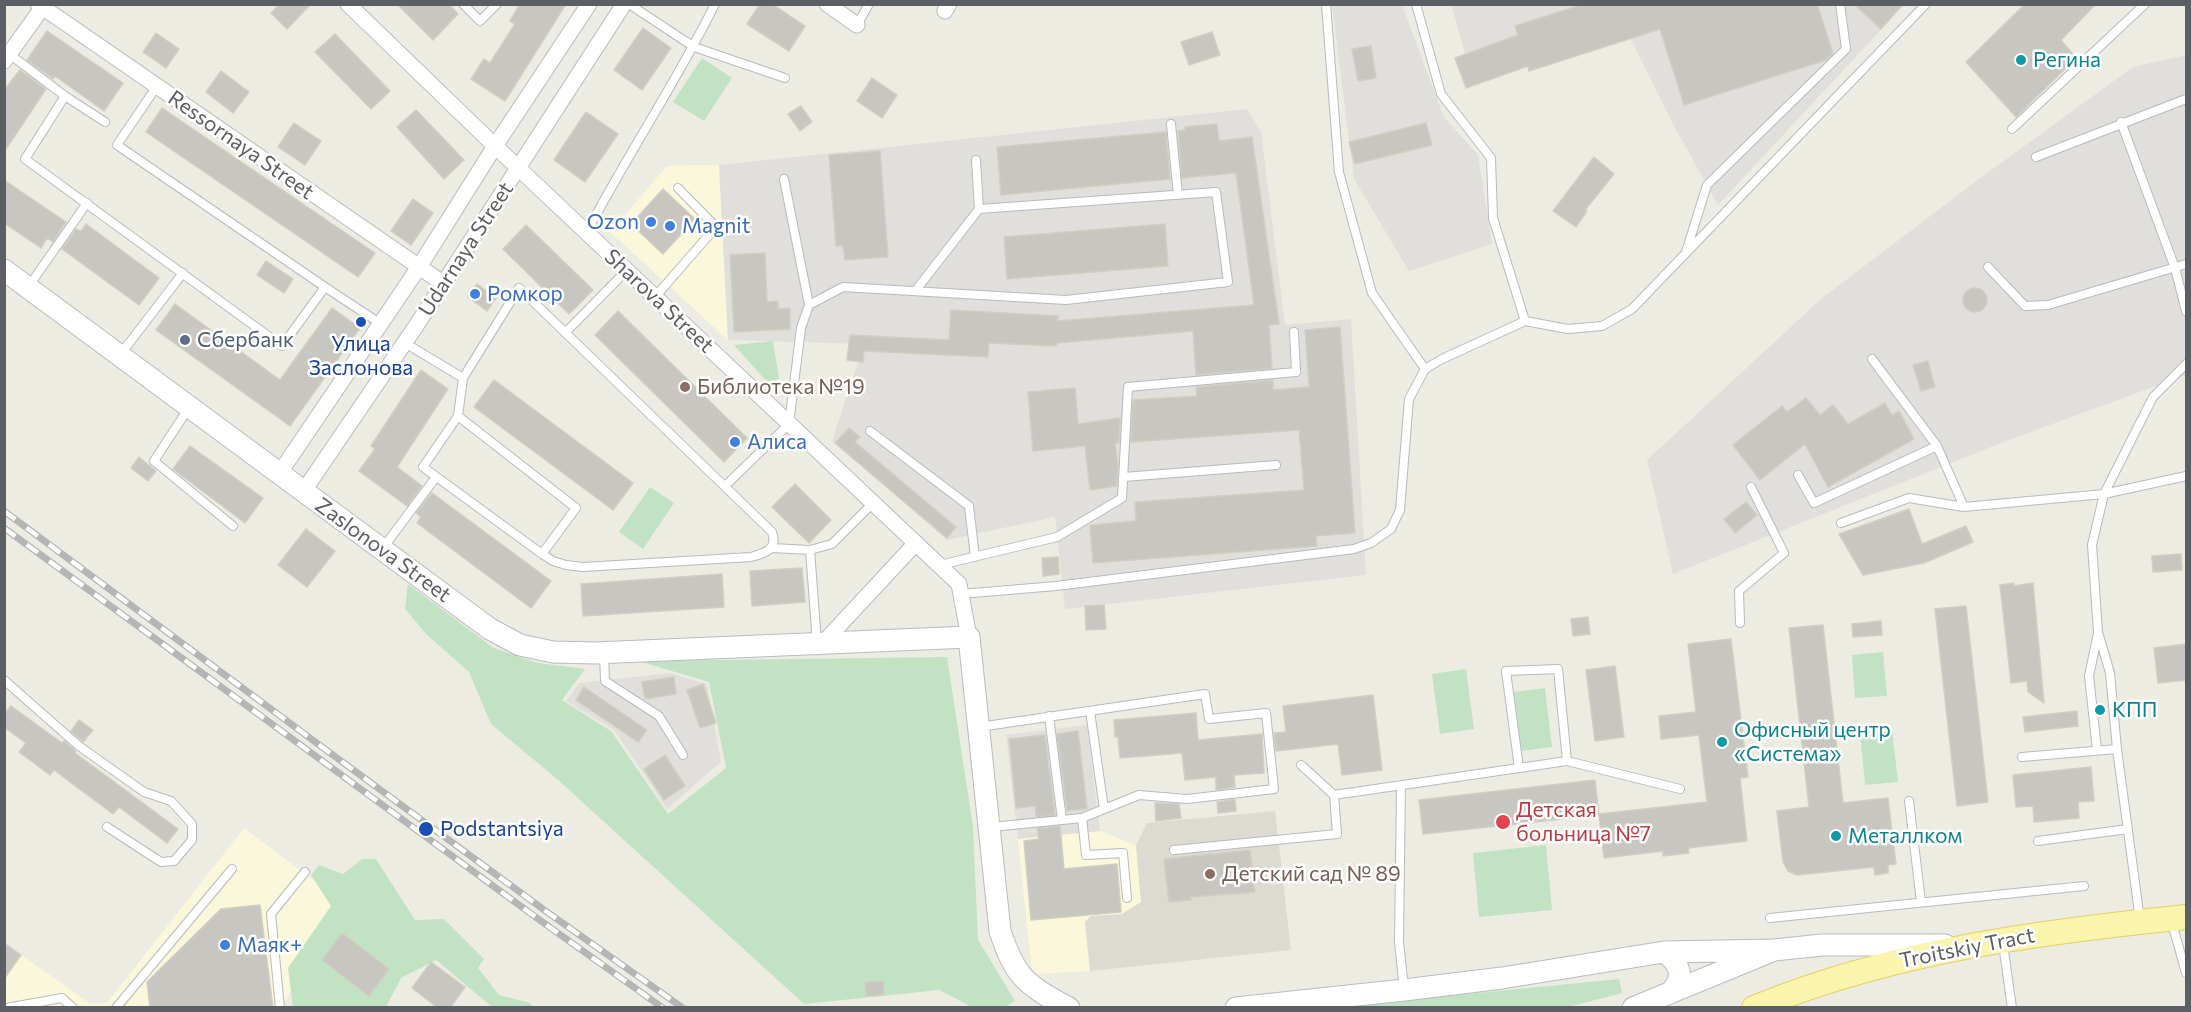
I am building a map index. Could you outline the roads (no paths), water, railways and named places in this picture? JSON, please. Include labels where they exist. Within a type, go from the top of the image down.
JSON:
[{"type":"main road","name":"Troitskiy Tract","points":[[1754,1008],[1830,979],[1966,945],[2068,929],[2179,918]]},
{"type":"street","name":"Sharova Street","points":[[348,4],[495,147],[959,584],[969,637]]},
{"type":"street","name":"Udarnaya Street","points":[[279,474],[419,267],[589,4]]},
{"type":"street","name":"Udarnaya Street","points":[[303,492],[405,344],[624,4]]},
{"type":"street","points":[[827,4],[857,25]]},
{"type":"street","points":[[6,55],[42,6]]},
{"type":"street","name":"Ressornaya Street","points":[[42,6],[444,284]]},
{"type":"street","name":"Zaslonova Street","points":[[4,270],[490,629],[520,645],[554,652],[604,653],[969,637]]},
{"type":"street","points":[[820,644],[916,543]]},
{"type":"street","points":[[969,637],[1000,930],[1009,959],[1025,980],[1069,1008]]},
{"type":"street","points":[[1236,1008],[1502,978],[1664,952],[1774,951],[1822,945],[1966,945]]},
{"type":"street","points":[[1633,1008],[1774,951]]},
{"type":"street","points":[[1664,952],[1675,960],[1680,974],[1677,986],[1670,993]]},
{"type":"lane","points":[[463,4],[480,21],[497,4]]},
{"type":"lane","points":[[629,4],[694,47],[785,78]]},
{"type":"lane","points":[[587,232],[611,186],[694,47],[715,4]]},
{"type":"lane","points":[[857,25],[869,4]]},
{"type":"lane","points":[[1326,4],[1339,172],[1372,293],[1425,369]]},
{"type":"lane","points":[[1416,4],[1441,94],[1491,158],[1493,218],[1526,321]]},
{"type":"lane","points":[[1686,254],[1707,185],[1846,49],[1839,4]]},
{"type":"lane","points":[[961,594],[1079,584],[1354,549],[1371,543],[1391,529],[1401,510],[1409,399],[1425,369],[1526,321],[1568,330],[1602,326],[1632,309],[1926,4]]},
{"type":"lane","points":[[2012,129],[2145,4]]},
{"type":"lane","points":[[6,55],[105,122]]},
{"type":"lane","points":[[157,86],[117,145],[381,324]]},
{"type":"lane","points":[[65,96],[25,159],[282,346],[325,286]]},
{"type":"lane","points":[[2036,157],[2121,122],[2187,99]]},
{"type":"lane","points":[[2121,122],[2175,268],[2187,311]]},
{"type":"lane","points":[[1171,124],[1178,195]]},
{"type":"lane","points":[[916,290],[978,209],[976,160]]},
{"type":"lane","points":[[725,486],[789,424],[801,328],[809,305],[784,179]]},
{"type":"lane","points":[[655,297],[716,227],[678,188]]},
{"type":"lane","points":[[809,305],[843,287],[1066,300],[1228,282],[1216,192],[978,209]]},
{"type":"lane","points":[[28,287],[87,203]]},
{"type":"lane","points":[[1988,267],[2025,306],[2048,305],[2187,264]]},
{"type":"lane","points":[[565,333],[627,270]]},
{"type":"lane","points":[[120,356],[183,273]]},
{"type":"lane","points":[[519,288],[772,531],[775,540],[772,548],[765,554],[751,557],[583,567],[560,563],[542,554],[423,467],[458,416],[463,378],[519,288]]},
{"type":"lane","points":[[939,566],[1057,537],[1122,498],[1128,387],[1296,372],[1294,332]]},
{"type":"lane","points":[[405,344],[463,378]]},
{"type":"lane","points":[[1872,359],[1937,446],[1964,507]]},
{"type":"lane","points":[[2140,922],[2117,749],[2110,673],[2098,632],[2092,545],[2104,494],[2153,397],[2187,364]]},
{"type":"lane","points":[[189,408],[154,461],[233,526]]},
{"type":"lane","points":[[458,416],[576,508],[542,554]]},
{"type":"lane","points":[[870,431],[969,506],[975,557]]},
{"type":"lane","points":[[1798,475],[1814,503],[1937,446]]},
{"type":"lane","points":[[1124,477],[1276,465]]},
{"type":"lane","points":[[1841,523],[1909,498],[1964,507],[2104,494],[2187,476]]},
{"type":"lane","points":[[382,549],[436,477]]},
{"type":"lane","points":[[1740,623],[1739,591],[1784,553],[1751,487]]},
{"type":"lane","points":[[772,548],[810,550],[832,544],[873,503]]},
{"type":"lane","points":[[810,550],[820,644]]},
{"type":"lane","points":[[2097,750],[2089,676],[2098,632]]},
{"type":"lane","points":[[604,653],[605,681],[659,716],[684,755]]},
{"type":"lane","points":[[1519,768],[1506,671],[1558,669],[1568,761]]},
{"type":"lane","points":[[4,680],[79,746],[144,792],[171,801],[192,824],[192,840],[174,861],[161,862],[107,827]]},
{"type":"lane","points":[[978,727],[1205,694],[1209,719],[1266,713],[1274,789],[1187,799],[1139,795],[1082,818],[988,828]]},
{"type":"lane","points":[[1090,711],[1104,809]]},
{"type":"lane","points":[[1049,717],[1062,820]]},
{"type":"lane","points":[[2022,757],[2117,749]]},
{"type":"lane","points":[[1334,795],[1568,761],[1680,789]]},
{"type":"lane","points":[[1174,850],[1336,834],[1334,795],[1301,765]]},
{"type":"lane","points":[[1401,785],[1399,942],[1404,990]]},
{"type":"lane","points":[[1909,801],[1921,902]]},
{"type":"lane","points":[[1082,818],[1086,855],[1122,852],[1127,898]]},
{"type":"lane","points":[[2038,841],[2128,829]]},
{"type":"lane","points":[[116,1008],[232,869]]},
{"type":"lane","points":[[280,1008],[271,914],[305,872]]},
{"type":"lane","points":[[1770,918],[2084,886]]},
{"type":"lane","points":[[2179,918],[2187,973]]},
{"type":"lane","points":[[2002,940],[2012,1008]]},
{"type":"lane","points":[[6,1008],[62,998],[73,1008]]},
{"type":"railway","points":[[4,511],[547,912],[683,1008]]},
{"type":"railway","points":[[4,528],[663,1008]]},
{"type":"place","name":"Регина","points":[[2021,60]]},
{"type":"place","name":"Ozon","points":[[651,222]]},
{"type":"place","name":"Magnit","points":[[670,226]]},
{"type":"place","name":"Ромкор","points":[[475,294]]},
{"type":"place","name":"Улица Заслонова","points":[[361,322]]},
{"type":"place","name":"Сбербанк","points":[[185,340]]},
{"type":"place","name":"Библиотека №19","points":[[685,387]]},
{"type":"place","name":"Алиса","points":[[735,442]]},
{"type":"place","name":"КПП","points":[[2100,710]]},
{"type":"place","name":"Офисный центр «Система»","points":[[1722,742]]},
{"type":"place","name":"Детская больница №7","points":[[1503,822]]},
{"type":"place","name":"Podstantsiya","points":[[426,829]]},
{"type":"place","name":"Металлком","points":[[1836,836]]},
{"type":"place","name":"Детский сад № 89","points":[[1210,874]]},
{"type":"place","name":"Маяк+","points":[[225,945]]}]
